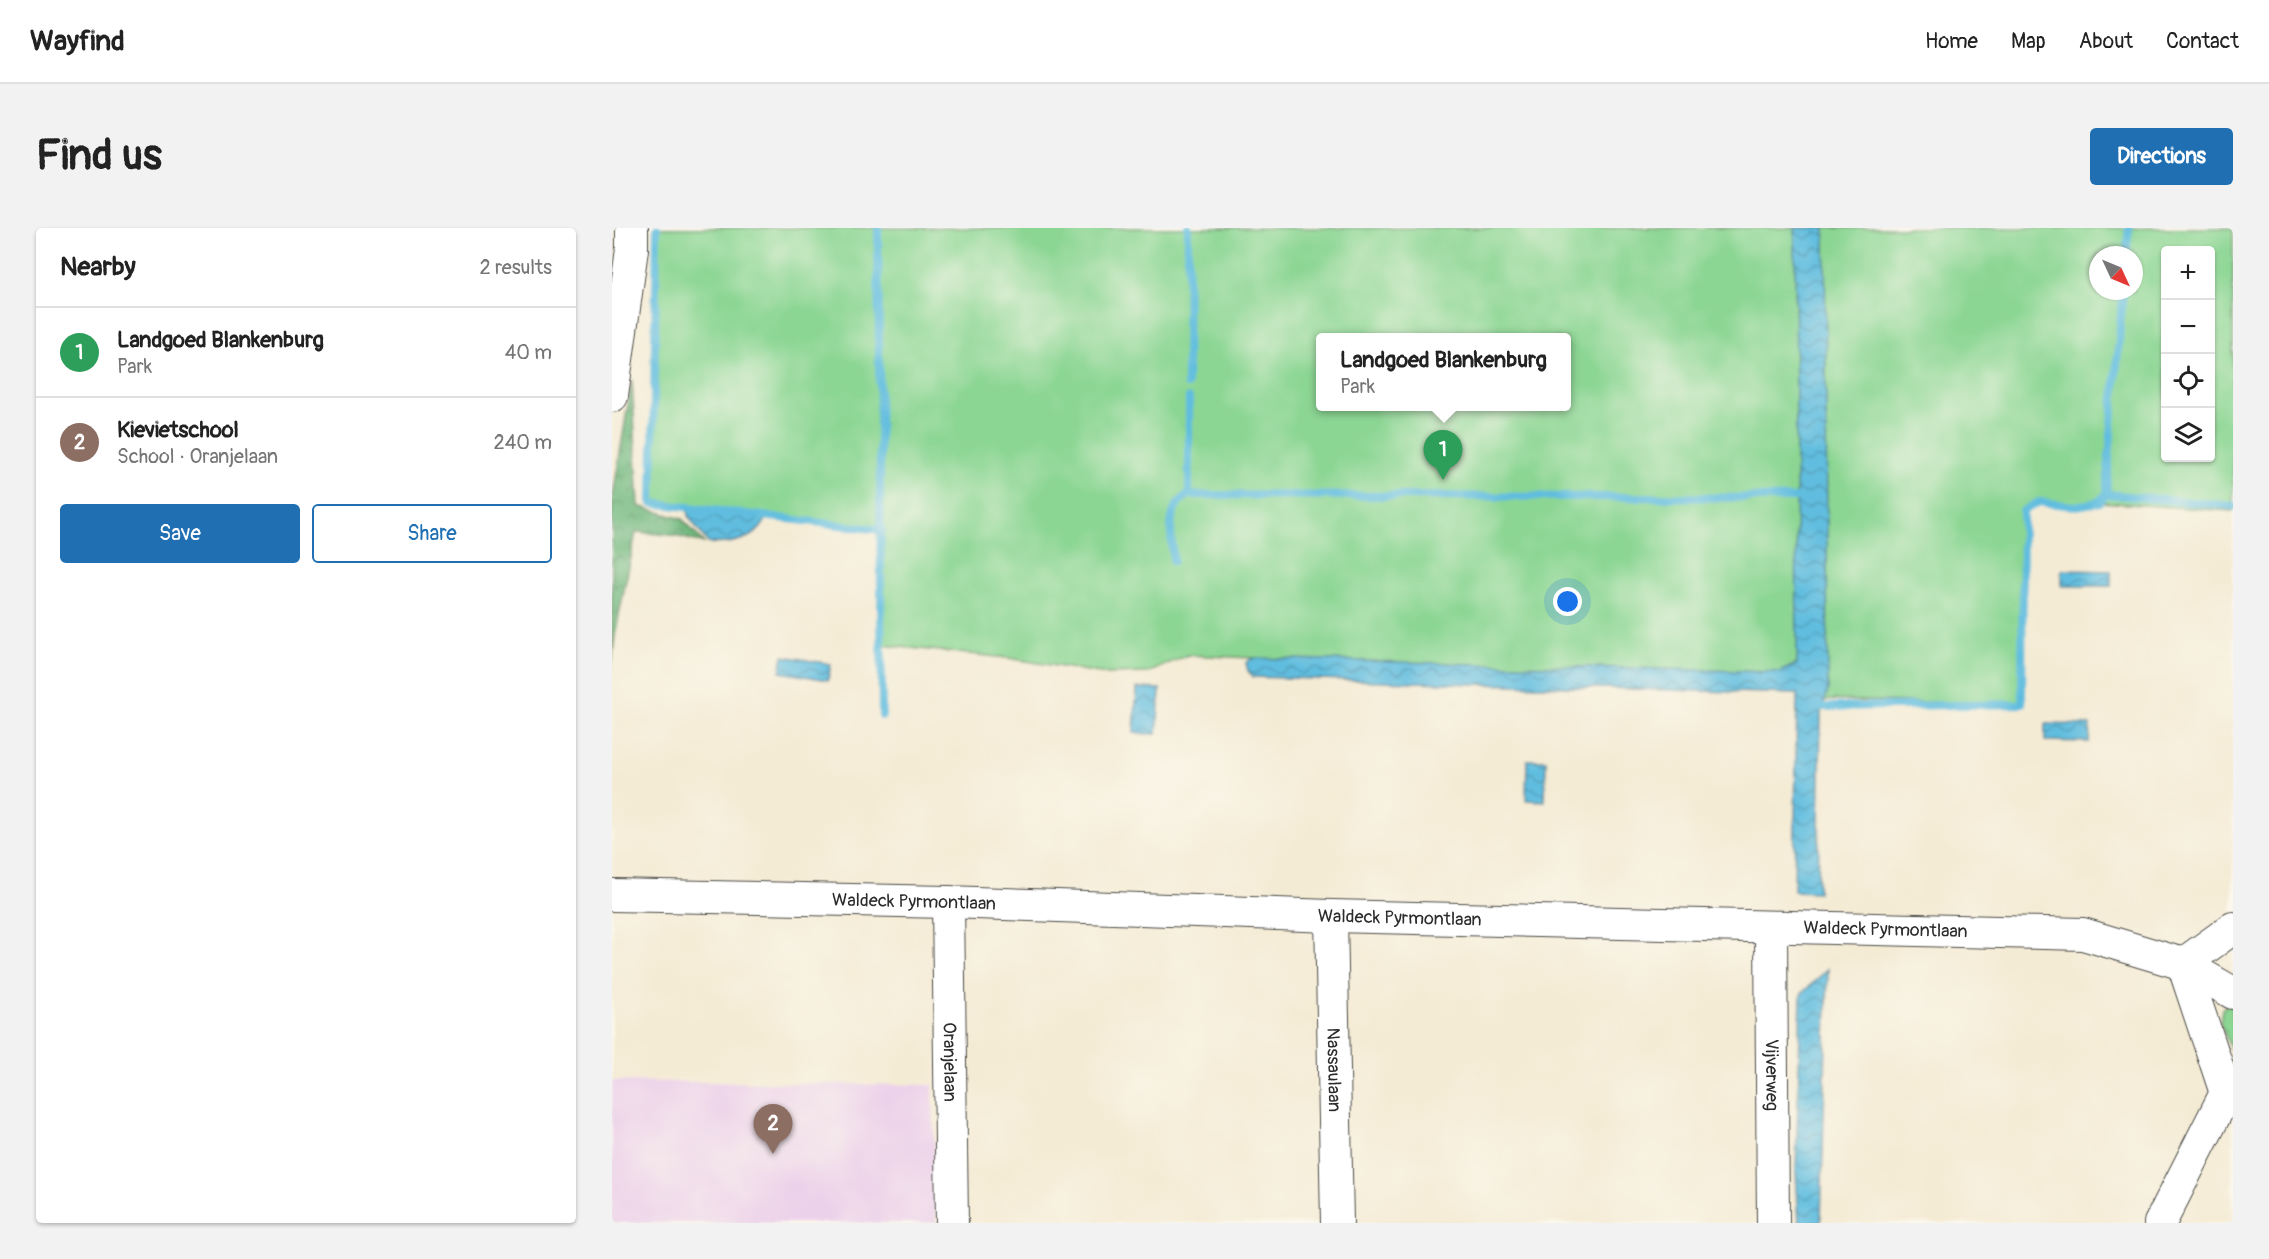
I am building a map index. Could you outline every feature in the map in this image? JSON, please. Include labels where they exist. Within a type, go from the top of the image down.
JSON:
[{"type":"street","points":[[612,396],[632,249],[632,228]]},
{"type":"street","name":"Waldeck Pyrmontlaan","points":[[612,895],[948,902],[1331,916],[2083,934],[2183,964],[2233,993]]},
{"type":"street","name":"Oranjelaan","points":[[948,902],[952,1223]]},
{"type":"street","name":"Nassaulaan","points":[[1331,916],[1337,1223]]},
{"type":"street","name":"Vijverweg","points":[[1771,927],[1773,1223]]},
{"type":"street","points":[[2160,1223],[2229,1092],[2183,964],[2233,928]]},
{"type":"shaded area","points":[[612,1081],[933,1085],[936,1223],[612,1223]]},
{"type":"green space","points":[[657,228],[2233,228],[2233,511],[2099,502],[2075,506],[2039,502],[2023,511],[2022,704],[1820,700],[1779,683],[1259,668],[1253,658],[1187,655],[1148,673],[1105,674],[1008,658],[882,645],[881,530],[652,503]]},
{"type":"green space","points":[[632,379],[639,506],[682,519],[704,543],[671,535],[636,532],[615,635],[612,665],[612,502]]},
{"type":"green space","points":[[2228,1004],[2233,1007],[2233,1054],[2220,1023],[2222,1009]]},
{"type":"water","points":[[1795,228],[1825,228],[1828,690],[1821,713],[1818,892],[1794,891],[1797,694],[1253,677],[1248,671],[1246,663],[1253,658],[1779,672],[1797,664]]},
{"type":"water","points":[[688,507],[767,516],[758,531],[751,536],[734,542],[708,543],[688,516]]},
{"type":"water","points":[[2062,570],[2111,571],[2111,586],[2062,586]]},
{"type":"water","points":[[783,656],[831,664],[828,680],[780,672]]},
{"type":"water","points":[[1137,688],[1160,689],[1157,734],[1134,733]]},
{"type":"water","points":[[2045,724],[2090,725],[2089,742],[2045,741]]},
{"type":"water","points":[[1527,760],[1546,760],[1545,801],[1526,800]]},
{"type":"water","points":[[1828,969],[1821,1223],[1799,1223],[1796,1172],[1801,994]]},
{"type":"waterway","points":[[657,228],[652,503],[882,530]]},
{"type":"waterway","points":[[878,228],[882,716]]},
{"type":"waterway","points":[[1187,385],[1188,228]]},
{"type":"waterway","points":[[2127,246],[2129,228]]},
{"type":"waterway","points":[[1822,707],[2022,704],[2023,511],[2039,502],[2075,506],[2099,502],[2106,494],[2122,300]]},
{"type":"waterway","points":[[1189,398],[1189,495],[1796,498]]},
{"type":"waterway","points":[[2106,494],[2233,506]]},
{"type":"waterway","points":[[1173,561],[1171,533],[1173,515],[1176,507],[1189,495]]},
{"type":"place","name":"Landgoed Blankenburg","points":[[1443,480]]},
{"type":"place","name":"Kievietschool","points":[[773,1154]]}]
